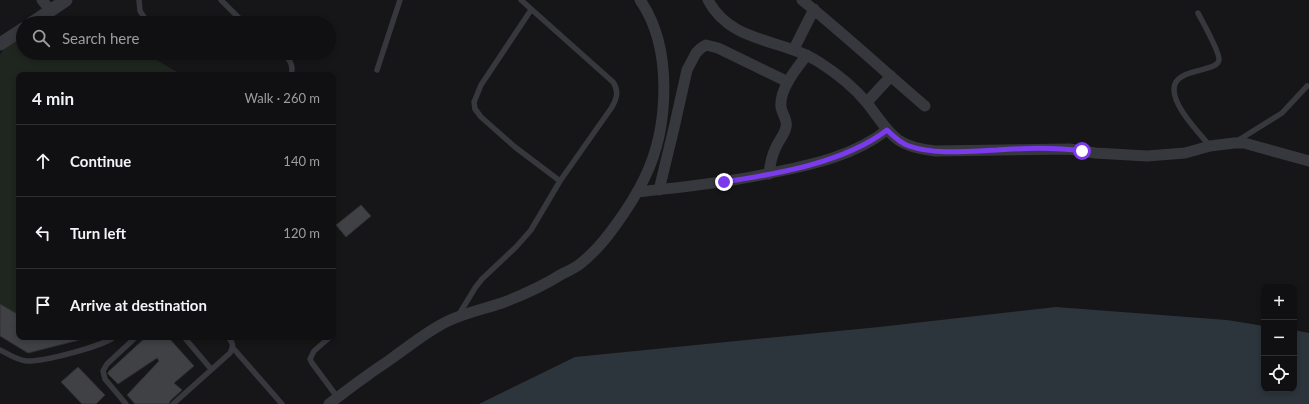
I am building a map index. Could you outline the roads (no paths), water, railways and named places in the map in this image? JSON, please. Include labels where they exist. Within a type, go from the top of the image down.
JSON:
[{"type":"street","points":[[42,0],[51,11]]},
{"type":"street","points":[[333,401],[436,327],[528,293],[580,264],[594,252],[606,237],[622,216],[645,177],[656,146],[662,113],[662,61],[658,40],[650,19],[640,0]]},
{"type":"street","points":[[708,0],[720,17],[740,31],[766,42],[794,49],[829,68],[867,102],[887,130],[895,138],[908,146],[936,151],[1062,149],[1095,153],[1147,156],[1185,153],[1210,146],[1234,142],[1252,144],[1309,161]]},
{"type":"street","points":[[802,0],[839,30],[925,106]]},
{"type":"street","points":[[43,16],[63,1]]},
{"type":"street","points":[[794,49],[814,9]]},
{"type":"street","points":[[0,44],[16,34]]},
{"type":"street","points":[[659,190],[687,70],[691,61],[701,48],[706,45],[718,48],[788,82]]},
{"type":"street","points":[[769,174],[773,154],[786,129],[787,124],[781,106],[783,95],[788,82],[807,55]]},
{"type":"street","points":[[867,102],[891,76]]},
{"type":"street","points":[[637,192],[695,186],[753,177],[800,167],[851,152],[875,139],[887,130]]},
{"type":"lane","points":[[139,0],[140,10],[144,16]]},
{"type":"lane","points":[[221,0],[237,16]]},
{"type":"lane","points":[[377,70],[400,0]]},
{"type":"lane","points":[[457,318],[482,279],[524,238],[538,219],[560,181],[615,101],[617,90],[614,82],[521,0]]},
{"type":"lane","points":[[532,10],[481,85],[474,102],[475,109],[481,117],[515,147],[560,181]]},
{"type":"lane","points":[[1198,13],[1214,45],[1219,60],[1215,66],[1190,73],[1182,77],[1175,85],[1174,90],[1177,102],[1193,126],[1210,146]]},
{"type":"lane","points":[[289,60],[293,66],[292,72]]},
{"type":"lane","points":[[1234,142],[1282,112],[1306,86]]},
{"type":"lane","points":[[0,350],[19,359],[33,360],[90,348],[110,340]]},
{"type":"lane","points":[[126,404],[105,379],[102,371],[107,364],[133,340]]},
{"type":"lane","points":[[187,340],[211,369]]},
{"type":"lane","points":[[230,340],[233,348],[282,404]]},
{"type":"lane","points":[[327,340],[314,351],[310,359],[333,401]]},
{"type":"lane","points":[[173,404],[227,356],[233,348]]}]
